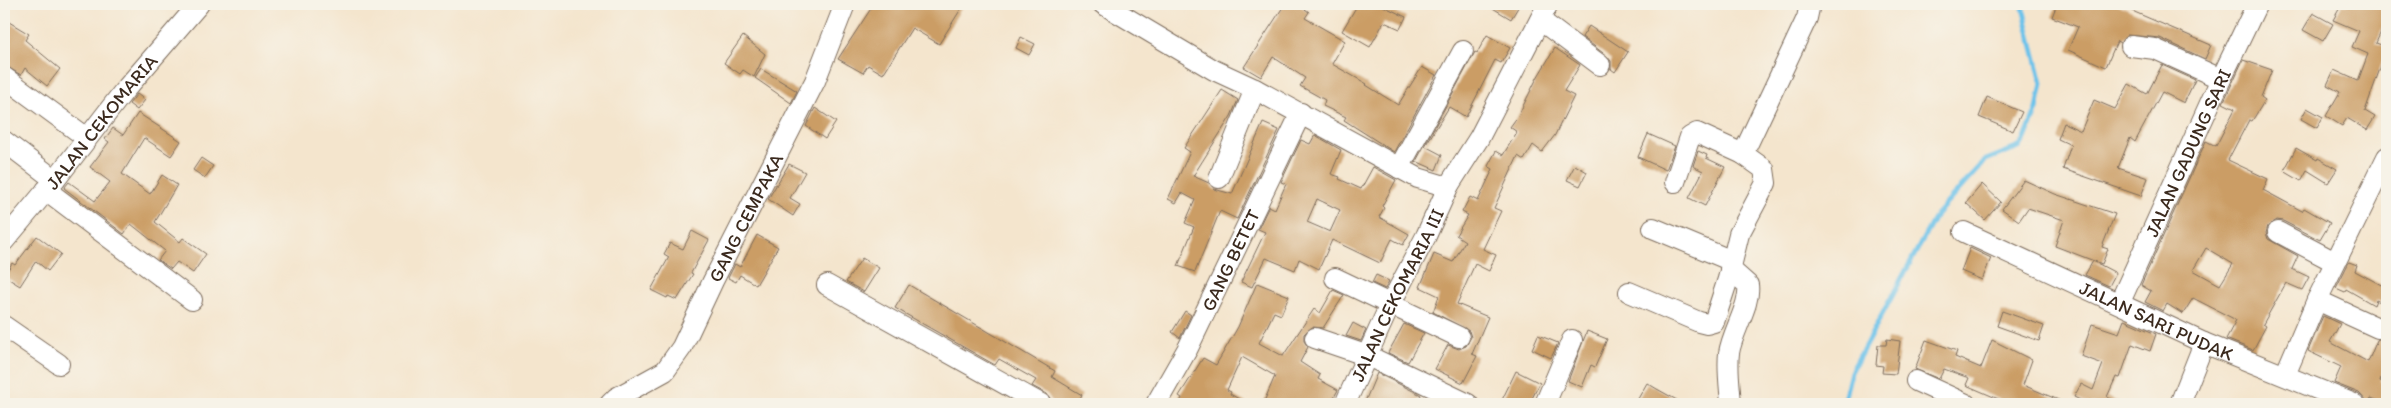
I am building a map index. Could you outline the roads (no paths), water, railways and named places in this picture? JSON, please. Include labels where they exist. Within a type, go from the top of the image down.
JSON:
[{"type":"street","name":"JALAN CEKOMARIA","points":[[5,236],[50,185],[199,4]]},
{"type":"street","name":"GANG CEMPAKA","points":[[610,404],[616,398],[665,371],[682,347],[713,281],[815,82],[846,4]]},
{"type":"street","points":[[1103,4],[1221,73],[1255,89],[1399,168],[1426,182],[1439,186],[1449,185]]},
{"type":"street","points":[[1744,154],[1807,18],[1810,4]]},
{"type":"street","name":"JALAN GADUNG SARI","points":[[2120,302],[2221,78],[2257,4]]},
{"type":"street","points":[[1544,12],[1600,65]]},
{"type":"street","name":"JALAN CEKOMARIA III","points":[[1345,404],[1390,305],[1426,236],[1449,185],[1479,138],[1544,12]]},
{"type":"street","points":[[2131,46],[2154,49],[2221,78]]},
{"type":"street","points":[[1399,168],[1463,51]]},
{"type":"street","points":[[4,77],[87,138]]},
{"type":"street","points":[[1219,178],[1255,89]]},
{"type":"street","name":"GANG BETET","points":[[1156,404],[1192,340],[1301,114]]},
{"type":"street","points":[[1629,292],[1699,322],[1712,323],[1739,234],[1766,183],[1764,169],[1744,154],[1697,133],[1690,138],[1675,182]]},
{"type":"street","points":[[4,141],[50,185],[192,300]]},
{"type":"street","points":[[2285,375],[2317,300],[2387,157]]},
{"type":"street","points":[[1653,228],[1731,265],[1748,285],[1750,292],[1736,326],[1729,353],[1731,404]]},
{"type":"street","name":"JALAN SARI PUDAK","points":[[1964,232],[2120,302],[2204,343],[2354,404]]},
{"type":"street","points":[[2278,232],[2335,262]]},
{"type":"street","points":[[1335,278],[1458,337]]},
{"type":"street","points":[[826,285],[1041,404]]},
{"type":"street","points":[[2317,300],[2378,328]]},
{"type":"street","points":[[4,326],[59,364]]},
{"type":"street","points":[[1315,338],[1368,356],[1468,404]]},
{"type":"street","points":[[1545,404],[1572,340]]},
{"type":"street","points":[[2180,404],[2204,343]]},
{"type":"street","points":[[1916,381],[1966,404]]},
{"type":"waterway","points":[[1843,404],[1851,372],[1936,215],[1986,160],[2019,147],[2024,141],[2037,109],[2042,83],[2022,4]]}]
